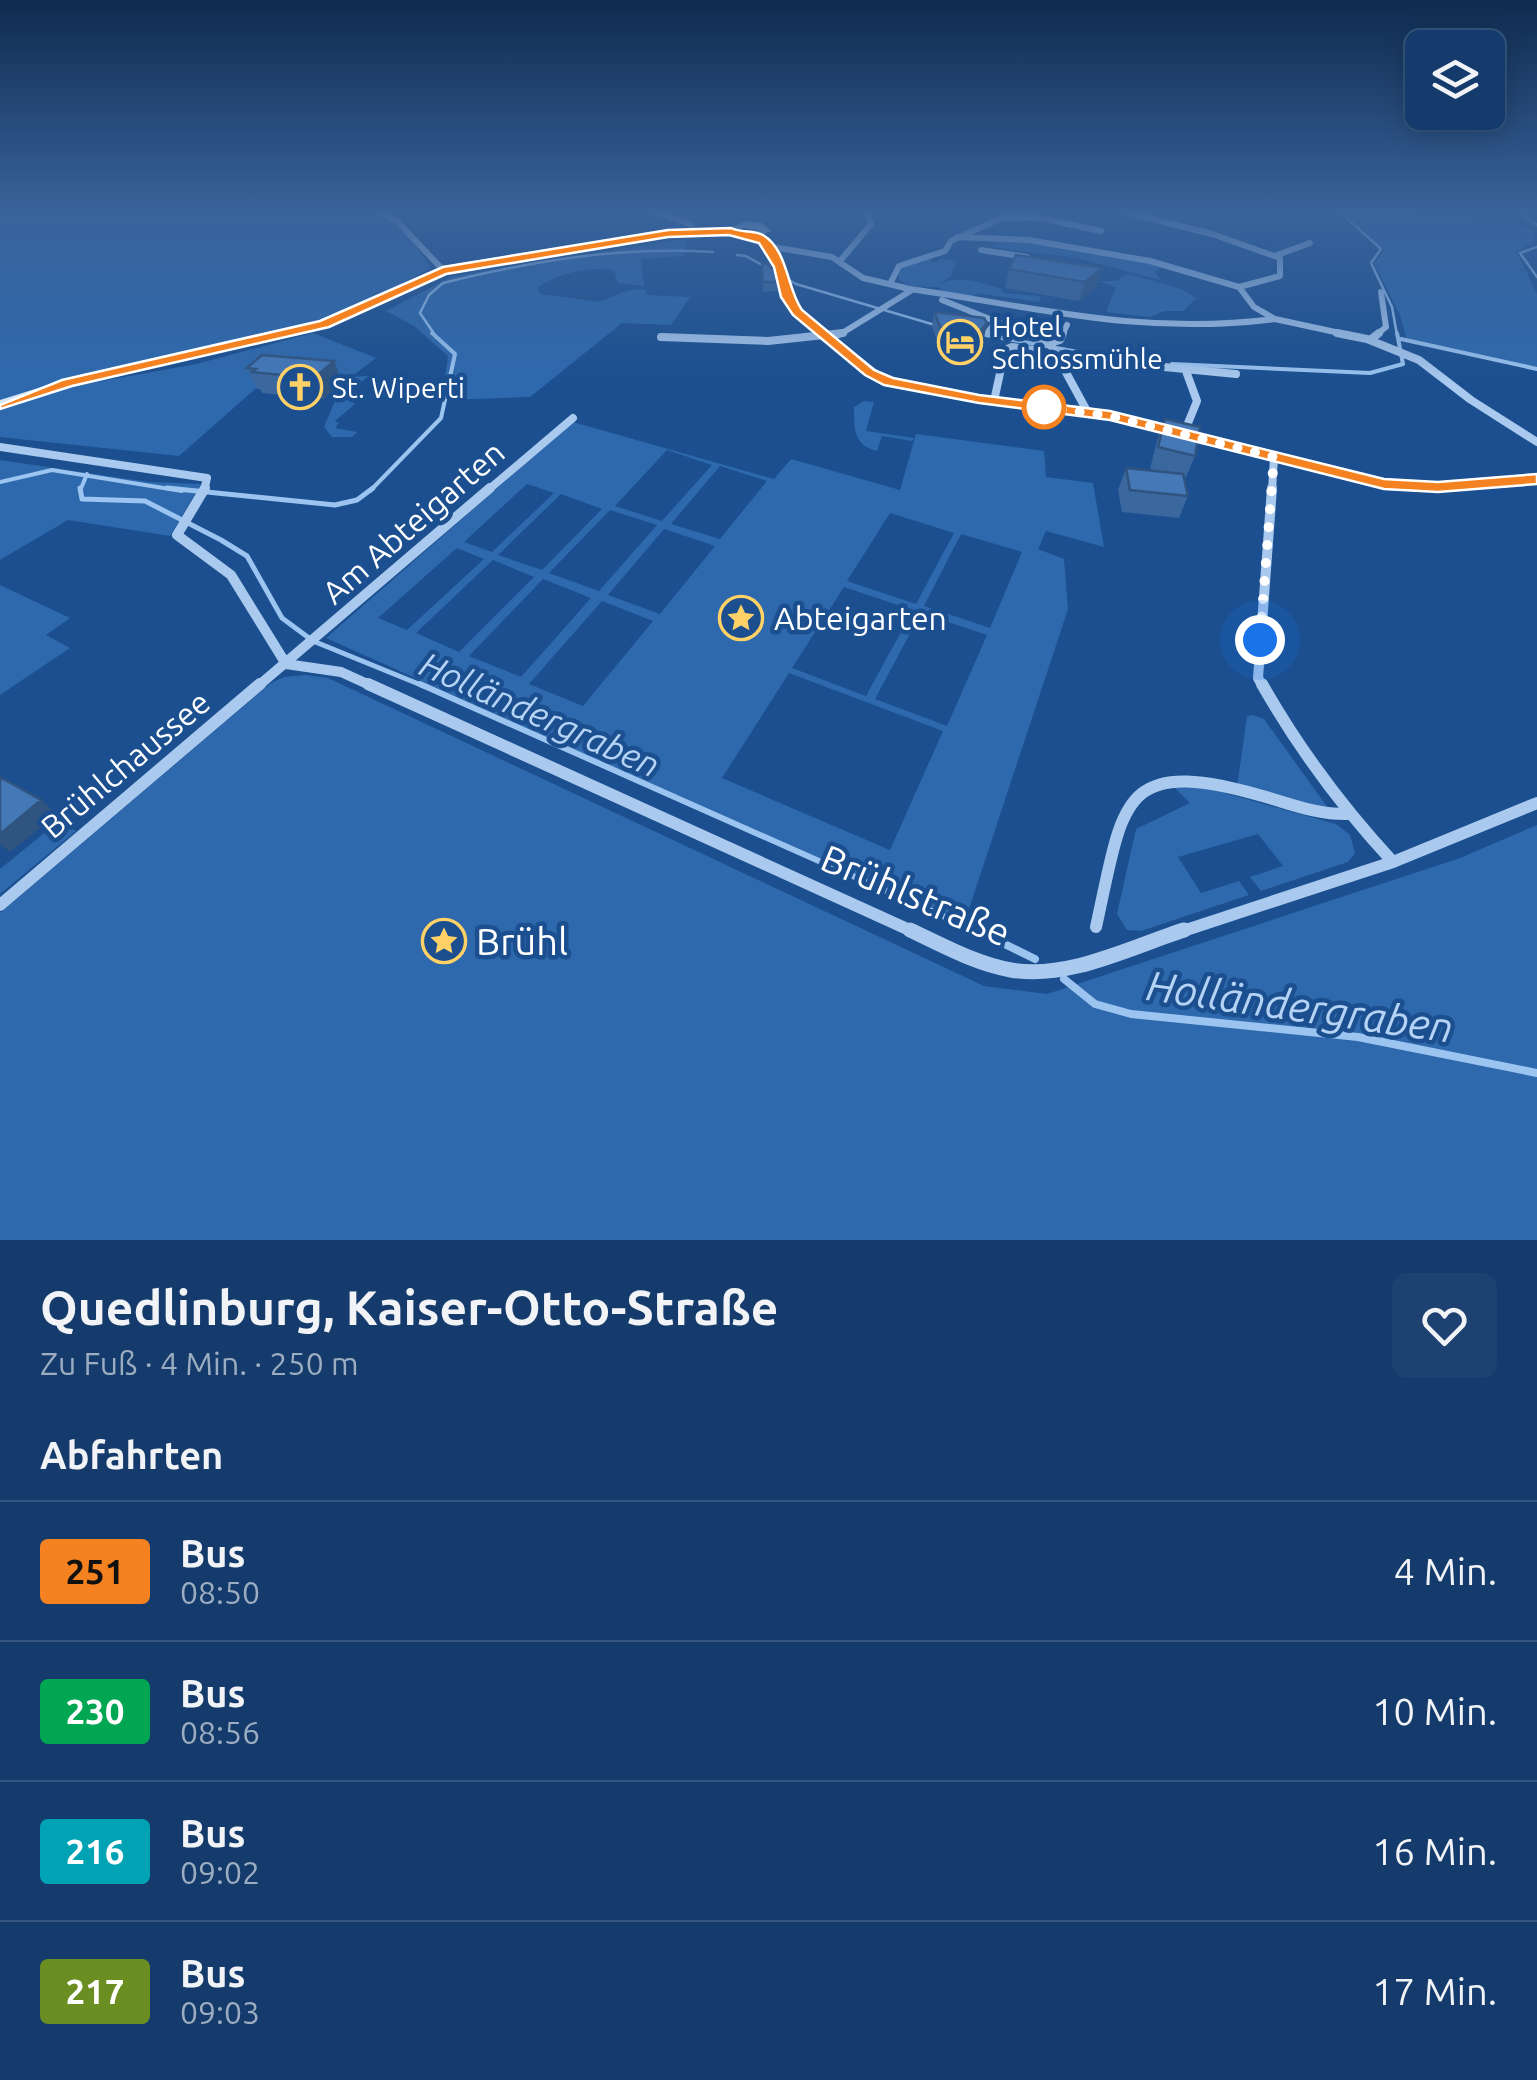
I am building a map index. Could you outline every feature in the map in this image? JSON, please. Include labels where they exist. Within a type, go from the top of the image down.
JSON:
[{"type":"street","points":[[0,405],[68,383],[324,324],[443,270],[457,268]]},
{"type":"street","points":[[779,268],[792,305],[882,380],[994,401],[1087,411],[1360,480],[1412,487],[1537,479]]},
{"type":"street","points":[[850,268],[863,278],[997,320],[1052,346],[1087,411]]},
{"type":"street","points":[[890,284],[897,268]]},
{"type":"street","points":[[1174,268],[1239,287],[1280,276],[1281,268]]},
{"type":"street","points":[[1239,287],[1254,306],[1276,318],[1370,340],[1414,358],[1489,413],[1537,442]]},
{"type":"street","points":[[662,337],[768,341],[828,338],[880,312],[908,289],[1135,328],[1208,329],[1276,318]]},
{"type":"street","points":[[1370,340],[1386,327],[1380,292]]},
{"type":"street","points":[[988,332],[997,320]]},
{"type":"street","points":[[1052,346],[1060,340],[1067,325]]},
{"type":"street","points":[[994,401],[1004,350],[1012,347],[1040,351]]},
{"type":"street","points":[[1104,360],[1236,374]]},
{"type":"street","points":[[1184,433],[1197,401],[1186,371]]},
{"type":"street","name":"Am Abteigarten","points":[[286,664],[573,418]]},
{"type":"street","points":[[0,447],[204,478],[208,482],[177,535],[232,575],[286,664]]},
{"type":"street","points":[[1274,457],[1258,678],[1273,710],[1349,814],[1393,862]]},
{"type":"street","name":"Brühlstraße","points":[[286,664],[342,672],[1005,970],[1062,970],[1393,862],[1537,803]]},
{"type":"street","name":"Brühlchaussee","points":[[0,906],[286,664]]},
{"type":"street","points":[[1096,927],[1124,823],[1136,798],[1152,783],[1181,778],[1327,815],[1349,814]]},
{"type":"shaded area","points":[[0,268],[431,268],[359,305],[313,323],[77,378],[0,401]]},
{"type":"shaded area","points":[[503,268],[642,268],[644,286],[618,283],[614,270],[594,269],[564,275],[537,288],[541,294],[600,302],[626,291],[645,289],[648,295],[690,297],[671,325],[622,323],[530,397],[442,400],[448,356],[414,326],[386,311],[453,276]]},
{"type":"shaded area","points":[[954,268],[951,276],[939,285],[954,280],[970,281],[1002,289],[1002,293],[1041,296],[1039,302],[940,292],[941,288],[904,282],[899,279],[898,270]]},
{"type":"shaded area","points":[[1115,268],[1160,268],[1155,271],[1160,280]]},
{"type":"shaded area","points":[[1376,268],[1525,268],[1537,294],[1537,368],[1407,341],[1401,317]]},
{"type":"shaded area","points":[[1126,274],[1182,289],[1196,298],[1183,311],[1164,311],[1150,317],[1106,312],[1116,287],[1098,281],[1116,281]]},
{"type":"shaded area","points":[[313,333],[376,358],[351,377],[368,376],[345,397],[355,404],[335,421],[339,423],[335,428],[357,432],[352,437],[332,437],[324,427],[335,401],[328,400],[345,396],[353,385],[343,385],[346,380],[271,375],[179,456],[0,437],[0,410],[69,387],[196,364]]},
{"type":"shaded area","points":[[864,401],[874,402],[866,431],[914,438],[912,441],[882,436],[877,451],[863,445],[855,429],[854,407]]},
{"type":"shaded area","points":[[573,422],[774,479],[791,459],[900,490],[916,434],[1044,451],[1046,477],[1093,483],[1104,547],[1046,531],[1038,549],[1064,559],[1068,609],[964,924],[326,638]],"holes":[[[667,450],[712,465],[662,521],[615,506]],[[720,466],[767,481],[720,539],[671,524]],[[527,484],[554,493],[492,552],[464,542]],[[561,494],[602,509],[542,570],[498,555]],[[610,510],[657,525],[599,591],[549,573]],[[890,513],[954,533],[916,604],[847,581]],[[664,529],[715,546],[660,614],[608,595]],[[961,534],[1022,552],[990,628],[924,606]],[[457,548],[484,559],[407,630],[378,618]],[[493,560],[534,577],[459,652],[416,633]],[[543,579],[591,598],[521,677],[469,656]],[[844,587],[913,610],[866,696],[792,668]],[[602,601],[653,621],[583,706],[529,684]],[[921,613],[987,635],[947,726],[875,699]],[[789,673],[943,731],[890,850],[722,778]]]},
{"type":"shaded area","points":[[0,460],[149,482],[201,484],[170,536],[68,520],[0,560]]},
{"type":"shaded area","points":[[0,585],[70,618],[46,635],[70,648],[0,695]]},
{"type":"shaded area","name":"Brühl","points":[[305,675],[328,678],[984,986],[1047,994],[1460,858],[1537,825],[1537,1240],[0,1240],[0,913],[271,683]]},
{"type":"shaded area","points":[[1247,716],[1264,719],[1328,808],[1237,787]]},
{"type":"shaded area","points":[[1199,786],[1336,824],[1350,835],[1355,853],[1348,862],[1261,891],[1250,877],[1283,866],[1258,834],[1178,857],[1201,893],[1239,881],[1249,895],[1141,931],[1127,930],[1117,914],[1136,829],[1190,803],[1174,787]]},
{"type":"shaded area","points":[[59,821],[76,831],[0,894],[0,869]]},
{"type":"building","points":[[762,268],[775,270],[777,282],[763,282]]},
{"type":"building","points":[[1010,268],[1102,268],[1085,282]]},
{"type":"building","points":[[934,312],[984,318],[987,323],[970,342],[943,333]]},
{"type":"building","points":[[262,355],[334,361],[314,378],[252,372],[256,369],[247,368]]},
{"type":"building","points":[[1165,419],[1200,427],[1195,456],[1158,447]]},
{"type":"building","points":[[1126,468],[1183,474],[1188,496],[1130,490]]},
{"type":"building","points":[[0,777],[41,800],[0,834]]},
{"type":"waterway","points":[[435,335],[420,313],[429,295],[443,283],[511,268]]},
{"type":"waterway","points":[[767,268],[796,284],[935,325]]},
{"type":"waterway","points":[[1373,268],[1392,307],[1397,335]]},
{"type":"waterway","points":[[1531,268],[1537,277]]},
{"type":"waterway","points":[[373,488],[441,418],[455,354],[432,333]]},
{"type":"waterway","points":[[1172,364],[1370,373],[1403,364],[1397,333]]},
{"type":"waterway","points":[[986,335],[1116,359]]},
{"type":"waterway","points":[[1401,339],[1537,369]]},
{"type":"waterway","points":[[0,482],[52,470],[86,476]]},
{"type":"waterway","name":"Holländergraben","points":[[80,490],[86,476]]},
{"type":"waterway","points":[[86,476],[182,491]]},
{"type":"waterway","points":[[167,488],[335,505],[357,500],[373,488]]},
{"type":"waterway","name":"Holländergraben","points":[[80,490],[82,499],[145,501],[221,540],[247,556],[282,618],[313,641],[426,687]]},
{"type":"waterway","name":"Holländergraben","points":[[420,684],[981,933]]},
{"type":"waterway","name":"Holländergraben","points":[[976,930],[1035,959]]},
{"type":"waterway","name":"Holländergraben","points":[[1064,979],[1095,1004],[1131,1014],[1358,1037],[1537,1073]]},
{"type":"bus line","name":"251","points":[[0,405],[32,392],[324,324],[431,274],[455,268]]},
{"type":"bus line","name":"251","points":[[780,268],[787,297],[798,312],[870,372],[889,382],[979,399],[1087,411],[1384,484],[1438,487],[1537,479]]},
{"type":"place","name":"Hotel Schlossmühle","points":[[960,342]]},
{"type":"place","name":"St. Wiperti","points":[[300,387]]},
{"type":"place","name":"Abteigarten","points":[[741,618]]},
{"type":"place","name":"Brühl","points":[[444,941]]},
{"type":"route","points":[[1044,407],[1110,416],[1274,457],[1260,640]]}]
